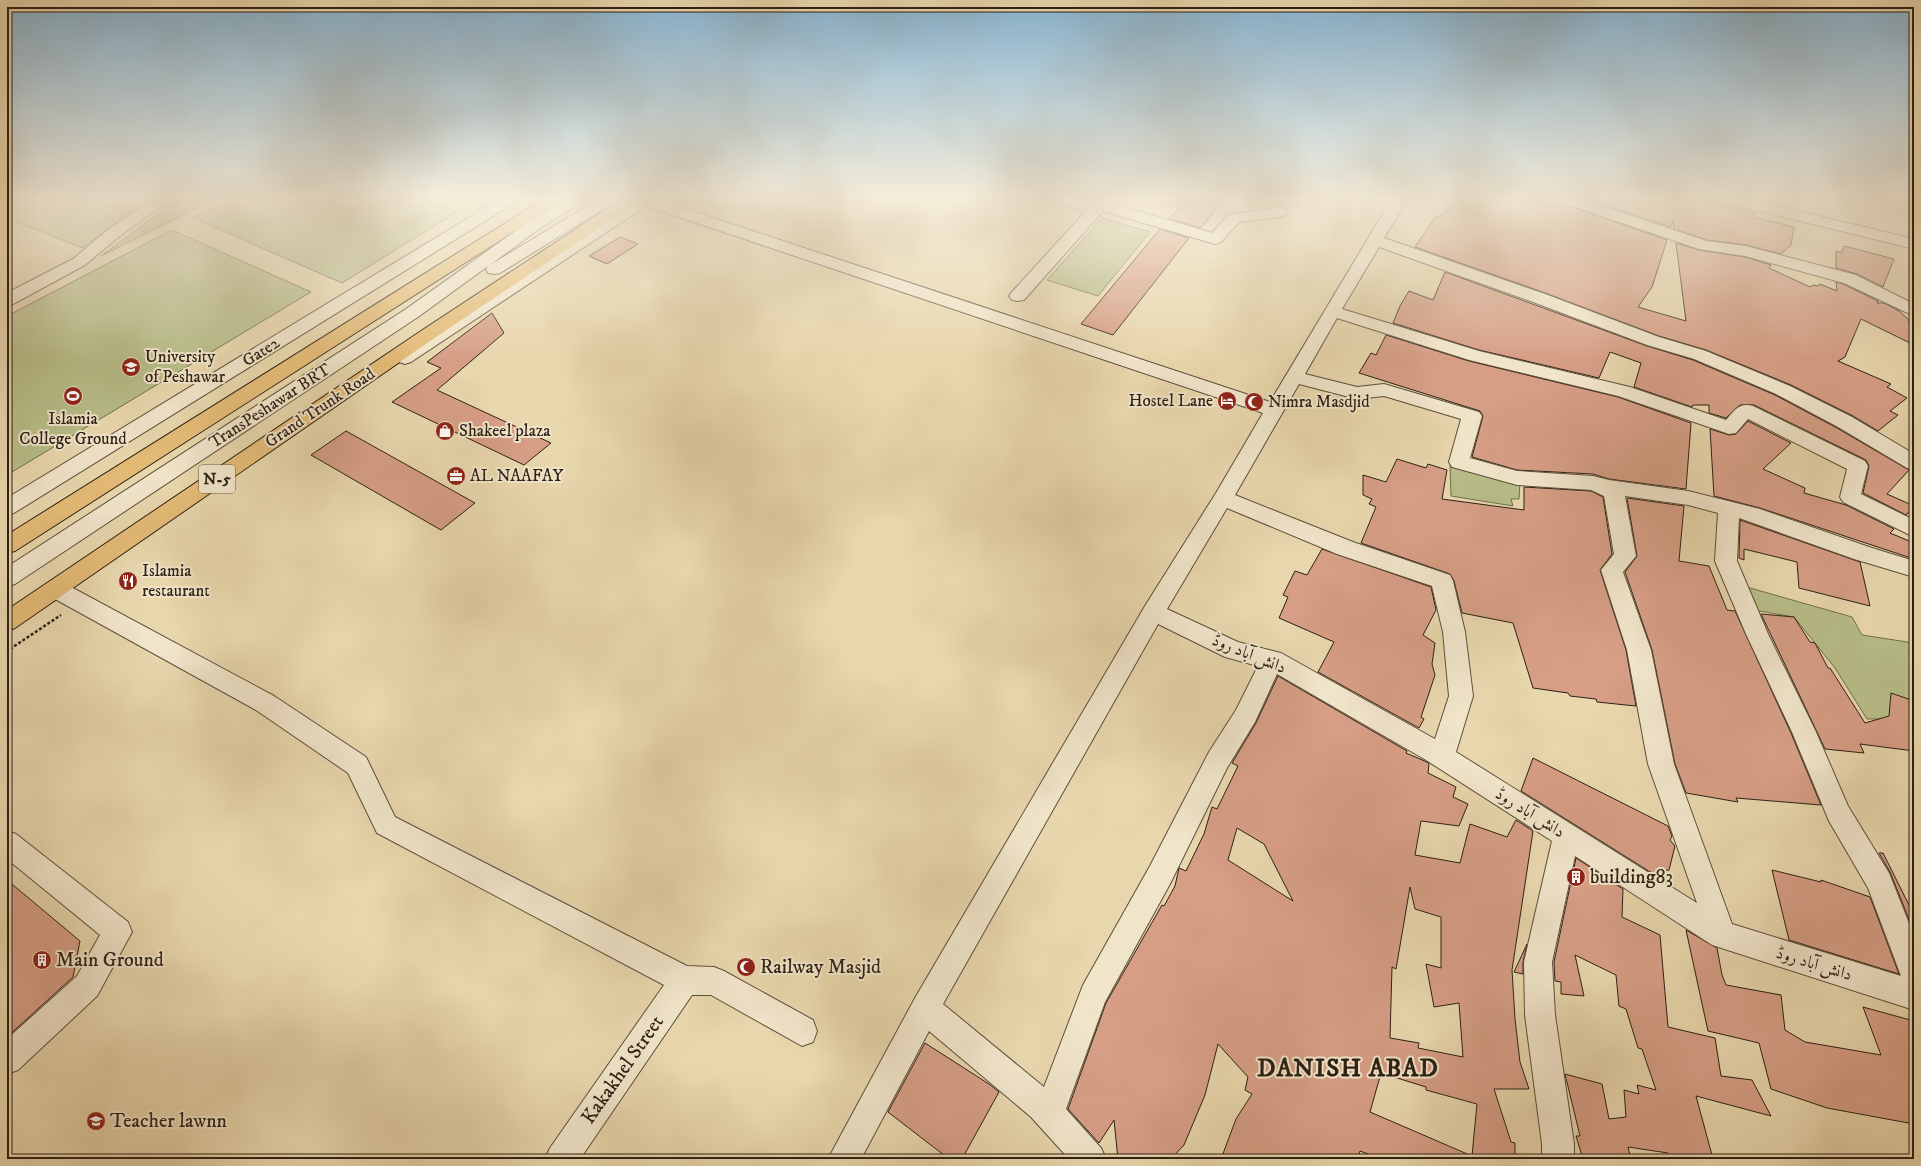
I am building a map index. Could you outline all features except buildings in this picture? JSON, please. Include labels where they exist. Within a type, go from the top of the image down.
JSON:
[{"type":"highway","points":[[7,545],[472,251]]},
{"type":"highway","name":"Grand Trunk Road","points":[[7,622],[427,335],[562,251]]},
{"type":"street","points":[[7,300],[80,262],[92,251]]},
{"type":"street","name":"Gate2","points":[[7,508],[425,251]]},
{"type":"street","name":"TransPeshawar BRT","points":[[7,578],[412,313],[497,251]]},
{"type":"street","name":"TransPeshawar BRT","points":[[412,313],[458,286],[525,251]]},
{"type":"street","points":[[8,643],[349,395],[567,251]]},
{"type":"street","points":[[803,251],[1275,410]]},
{"type":"street","points":[[1018,296],[1058,251]]},
{"type":"street","points":[[844,1159],[925,1008],[1153,612],[1223,498],[1367,251]]},
{"type":"street","points":[[1406,251],[1539,298],[1653,341],[1700,355],[1783,390],[1845,422],[1914,463]]},
{"type":"street","points":[[1751,251],[1850,278],[1914,311]]},
{"type":"street","points":[[1332,311],[1475,356],[1623,392],[1729,428],[1746,410],[1858,466],[1850,497],[1914,529]]},
{"type":"street","points":[[1293,377],[1356,393],[1384,390],[1472,416],[1459,462],[1517,478],[1593,482],[1609,487],[1688,498],[1753,514],[1862,553],[1914,569]]},
{"type":"street","points":[[1593,482],[1614,492],[1625,556],[1612,570],[1639,650],[1661,764],[1722,935]]},
{"type":"street","points":[[1223,498],[1345,548],[1442,581],[1454,632],[1461,696],[1442,757]]},
{"type":"street","points":[[1729,508],[1726,561],[1757,634],[1804,732],[1838,813],[1879,882],[1914,973]]},
{"type":"street","points":[[71,598],[265,703],[356,765],[386,825],[685,980],[714,981],[802,1031]]},
{"type":"street","name":"دانش آباد روڈ","points":[[1153,612],[1233,650],[1273,660],[1442,757],[1722,935],[1914,995]]},
{"type":"street","points":[[1049,1114],[1093,995],[1160,875],[1218,760],[1246,715],[1257,689],[1273,660]]},
{"type":"street","points":[[1558,1159],[1558,1144],[1540,1015],[1538,962],[1566,836]]},
{"type":"street","points":[[7,843],[118,932],[87,986],[7,1059]]},
{"type":"street","name":"Kakakhel Street","points":[[562,1159],[685,980]]},
{"type":"street","points":[[925,1008],[1049,1114],[1090,1159]]},
{"type":"path","points":[[7,651],[8,643],[71,598]]},
{"type":"green space","name":"Islamia College Ground","points":[[131,251],[220,251],[311,292],[7,475],[7,316]]},
{"type":"green space","points":[[270,251],[393,251],[342,283]]},
{"type":"green space","points":[[1072,251],[1134,251],[1098,296],[1047,280]]},
{"type":"green space","points":[[1450,465],[1520,481],[1519,499],[1511,499],[1513,506],[1451,496]]},
{"type":"green space","points":[[1736,584],[1852,617],[1862,635],[1914,643],[1914,701],[1891,719],[1867,719],[1835,668],[1794,617],[1742,608]]},
{"type":"place","name":"University of Peshawar","points":[[131,367]]},
{"type":"place","name":"Islamia College Ground","points":[[73,396]]},
{"type":"place","name":"Hostel Lane","points":[[1227,401]]},
{"type":"place","name":"Nimra Masdjid","points":[[1254,402]]},
{"type":"place","name":"Shakeel plaza","points":[[445,431]]},
{"type":"place","name":"AL NAAFAY","points":[[456,476]]},
{"type":"place","name":"Islamia restaurant","points":[[128,581]]},
{"type":"place","name":"building83","points":[[1576,877]]},
{"type":"place","name":"Main Ground","points":[[42,960]]},
{"type":"place","name":"Railway Masjid","points":[[746,967]]},
{"type":"place","name":"Teacher lawnn","points":[[96,1121]]},
{"type":"district","name":"DANISH ABAD","points":[[1348,1068]]}]
